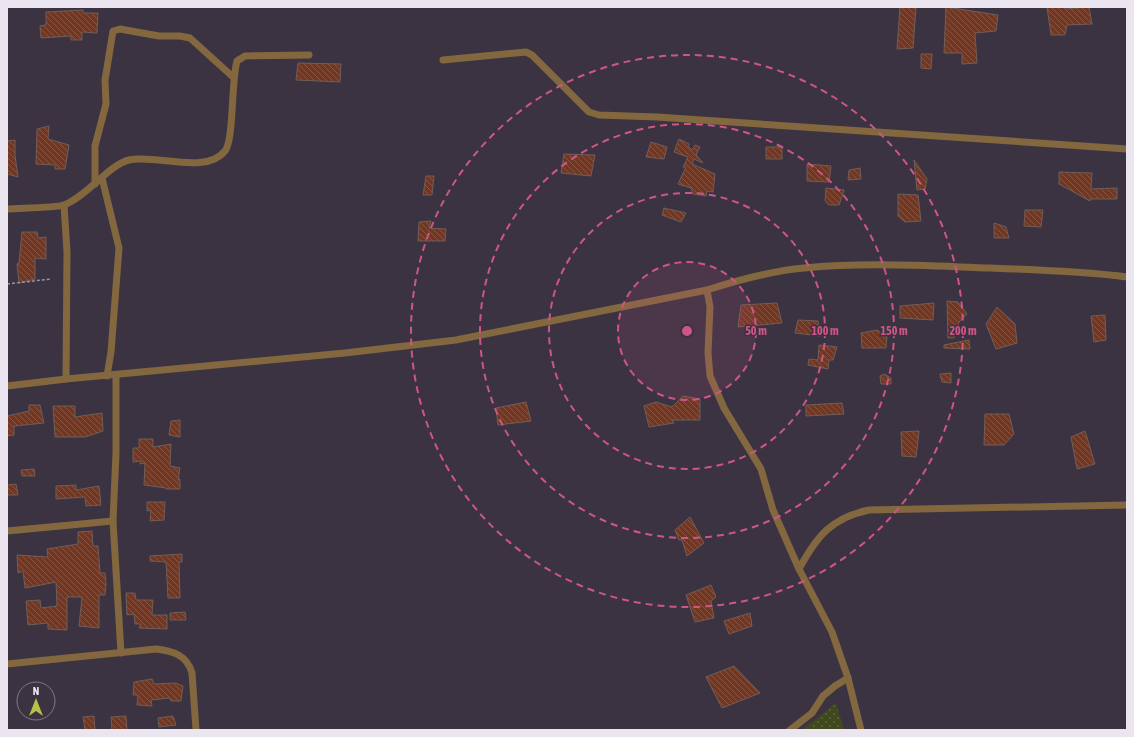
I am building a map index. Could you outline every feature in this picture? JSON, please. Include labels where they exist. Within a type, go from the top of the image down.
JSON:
[{"type":"street","points":[[95,184],[95,146],[106,104],[105,80],[113,31],[120,29],[159,36],[180,36],[190,38],[233,77]]},
{"type":"street","points":[[443,60],[526,52],[532,55],[590,112],[598,116],[657,117],[1127,148]]},
{"type":"street","points":[[7,209],[64,205],[95,184],[118,164],[129,160],[145,159],[195,163],[218,158],[226,150],[230,137],[233,77],[237,62],[245,56],[308,55]]},
{"type":"street","points":[[102,178],[119,248],[112,352],[108,376]]},
{"type":"street","points":[[64,205],[67,252],[66,379]]},
{"type":"street","points":[[7,386],[66,379],[345,353],[456,340],[707,290],[743,279],[803,268],[863,266],[977,268],[1100,273],[1127,277]]},
{"type":"street","points":[[707,290],[710,307],[708,353],[710,376],[724,408],[761,469],[773,510],[799,570],[832,632],[848,678],[861,730]]},
{"type":"street","points":[[116,375],[116,453],[113,521],[120,653]]},
{"type":"street","points":[[799,570],[820,536],[839,520],[869,510],[1127,505]]},
{"type":"street","points":[[7,531],[113,521]]},
{"type":"street","points":[[7,664],[156,649],[169,650],[183,656],[190,664],[196,730]]},
{"type":"street","points":[[790,730],[812,713],[823,696],[848,678]]},
{"type":"path","points":[[7,284],[51,279]]},
{"type":"green space","points":[[836,703],[844,730],[802,730]]},
{"type":"building","points":[[900,7],[916,7],[913,48],[897,49]]},
{"type":"building","points":[[946,7],[998,15],[996,31],[975,33],[977,63],[962,64],[962,53],[944,53]]},
{"type":"building","points":[[1047,7],[1064,7],[1065,9],[1089,7],[1092,24],[1067,25],[1065,35],[1051,35]]},
{"type":"building","points":[[83,10],[83,13],[98,13],[97,33],[82,32],[82,40],[71,40],[71,36],[41,38],[40,26],[46,25],[46,12]]},
{"type":"building","points":[[921,54],[932,54],[931,69],[921,68]]},
{"type":"building","points":[[298,63],[341,64],[340,82],[296,80]]},
{"type":"building","points":[[49,126],[48,139],[69,145],[65,169],[55,169],[55,165],[36,164],[37,129]]},
{"type":"building","points":[[679,139],[689,144],[688,146],[692,150],[695,145],[700,147],[696,155],[703,163],[694,159],[692,164],[715,174],[713,192],[707,191],[706,196],[693,194],[691,188],[678,184],[686,167],[683,167],[688,157],[674,152]]},
{"type":"building","points":[[15,140],[15,155],[18,177],[7,174],[7,141]]},
{"type":"building","points":[[651,142],[667,147],[664,159],[646,157]]},
{"type":"building","points":[[766,147],[782,147],[782,159],[766,159]]},
{"type":"building","points":[[564,154],[595,155],[591,176],[561,173]]},
{"type":"building","points":[[914,160],[927,179],[925,189],[917,190]]},
{"type":"building","points":[[807,164],[831,166],[829,182],[807,181]]},
{"type":"building","points":[[860,168],[861,179],[848,180],[849,170]]},
{"type":"building","points":[[1059,172],[1092,173],[1091,189],[1117,188],[1117,199],[1090,199],[1090,201],[1059,184]]},
{"type":"building","points":[[426,176],[434,176],[432,195],[423,195]]},
{"type":"building","points":[[826,188],[844,190],[839,205],[829,205],[825,201]]},
{"type":"building","points":[[898,194],[918,195],[921,221],[905,222],[898,216]]},
{"type":"building","points":[[664,208],[686,213],[681,222],[662,215]]},
{"type":"building","points":[[1025,210],[1043,210],[1041,227],[1024,226]]},
{"type":"building","points":[[431,221],[429,228],[446,229],[445,241],[418,241],[419,222]]},
{"type":"building","points":[[994,223],[1006,227],[1009,238],[994,238]]},
{"type":"building","points":[[22,232],[37,232],[38,238],[46,237],[46,259],[35,258],[35,279],[19,283],[17,264],[19,263]]},
{"type":"building","points":[[947,301],[958,302],[967,314],[959,322],[954,338],[948,338]]},
{"type":"building","points":[[777,303],[782,323],[738,327],[741,305]]},
{"type":"building","points":[[934,303],[933,320],[900,318],[900,306]]},
{"type":"building","points":[[997,307],[1015,324],[1017,343],[996,349],[986,324]]},
{"type":"building","points":[[1105,315],[1106,340],[1094,342],[1091,316]]},
{"type":"building","points":[[798,320],[818,321],[820,336],[795,333]]},
{"type":"building","points":[[877,330],[887,337],[886,348],[862,348],[861,333]]},
{"type":"building","points":[[969,340],[970,349],[944,348],[944,345]]},
{"type":"building","points":[[819,345],[837,347],[833,360],[829,360],[828,369],[808,365],[809,359],[818,360]]},
{"type":"building","points":[[951,373],[951,383],[942,382],[940,374]]},
{"type":"building","points":[[884,374],[891,378],[891,384],[881,384],[880,376]]},
{"type":"building","points":[[683,396],[700,399],[700,420],[672,420],[674,423],[649,427],[644,406],[656,402],[672,407]]},
{"type":"building","points":[[526,402],[531,421],[498,425],[496,408]]},
{"type":"building","points":[[842,403],[844,414],[806,416],[806,405]]},
{"type":"building","points":[[29,405],[40,405],[44,423],[14,426],[14,435],[7,436],[7,416],[29,411]]},
{"type":"building","points":[[53,406],[75,406],[75,417],[102,413],[103,431],[85,437],[55,437]]},
{"type":"building","points":[[985,414],[1009,414],[1014,434],[1004,445],[984,445]]},
{"type":"building","points":[[180,420],[180,437],[169,435],[171,421]]},
{"type":"building","points":[[919,431],[916,457],[902,456],[901,432]]},
{"type":"building","points":[[1085,431],[1095,464],[1077,469],[1071,437]]},
{"type":"building","points":[[139,439],[153,439],[153,447],[171,444],[170,466],[180,468],[178,480],[180,479],[180,489],[166,489],[144,485],[145,463],[140,464],[141,461],[133,462],[133,448],[139,448]]},
{"type":"building","points":[[34,469],[35,476],[22,476],[21,470]]},
{"type":"building","points":[[16,484],[18,495],[7,495],[7,485]]},
{"type":"building","points":[[76,485],[76,490],[99,486],[101,505],[86,506],[85,497],[56,499],[56,486]]},
{"type":"building","points":[[147,502],[165,502],[164,520],[150,521],[151,510],[147,511]]},
{"type":"building","points":[[690,517],[704,543],[687,556],[682,540],[679,540],[675,530]]},
{"type":"building","points":[[92,531],[93,546],[98,546],[100,573],[105,573],[106,584],[105,595],[99,595],[99,628],[79,626],[82,597],[67,597],[67,630],[48,629],[48,623],[28,625],[26,601],[40,600],[41,608],[57,606],[56,582],[25,588],[23,571],[18,573],[17,555],[48,557],[47,549],[78,544],[78,532]]},
{"type":"building","points":[[182,554],[182,562],[179,562],[180,598],[168,598],[166,562],[150,561],[150,556]]},
{"type":"building","points":[[711,585],[716,597],[711,601],[714,618],[695,622],[686,595]]},
{"type":"building","points":[[126,593],[135,593],[136,600],[153,600],[152,615],[167,615],[167,629],[139,628],[141,624],[135,624],[134,614],[127,615]]},
{"type":"building","points":[[185,612],[186,620],[170,620],[170,613]]},
{"type":"building","points":[[750,613],[752,626],[729,634],[724,621]]},
{"type":"building","points":[[734,666],[760,693],[722,708],[706,677]]},
{"type":"building","points":[[152,679],[154,684],[176,683],[183,686],[181,701],[171,701],[170,698],[151,700],[152,706],[137,705],[138,695],[133,695],[134,682]]},
{"type":"building","points":[[94,716],[95,730],[85,730],[83,717]]},
{"type":"building","points":[[126,716],[127,730],[112,730],[111,717]]},
{"type":"building","points":[[173,716],[176,725],[159,727],[158,718]]}]
